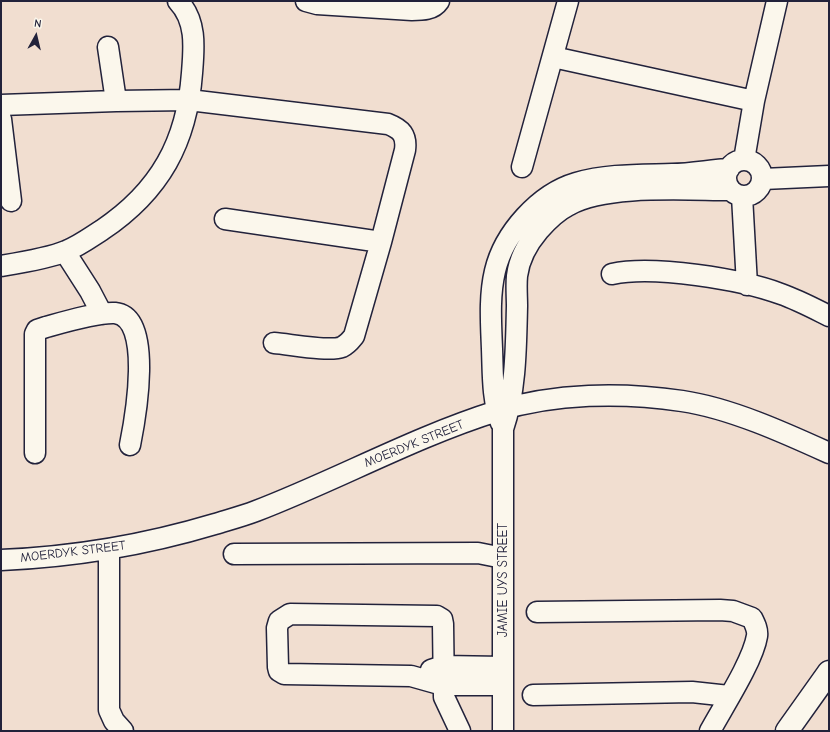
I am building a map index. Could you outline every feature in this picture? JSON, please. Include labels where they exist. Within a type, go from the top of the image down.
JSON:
[{"type":"main road","points":[[788,731],[829,672]]},
{"type":"street","points":[[1,266],[65,252],[110,224],[129,210],[152,186],[161,174],[181,129],[189,100],[194,46],[192,27],[188,16],[178,1]]},
{"type":"street","points":[[306,1],[317,4],[412,10],[423,10],[432,7],[439,1]]},
{"type":"street","points":[[522,167],[568,1]]},
{"type":"street","points":[[747,285],[736,193],[726,180],[736,164],[754,100],[777,1]]},
{"type":"street","points":[[108,47],[116,101]]},
{"type":"street","points":[[553,57],[754,100]]},
{"type":"street","points":[[1,105],[189,100],[388,124],[402,131],[405,136],[405,150],[354,336],[349,343],[341,347],[329,348],[274,342]]},
{"type":"street","points":[[1,119],[11,201]]},
{"type":"street","points":[[736,164],[755,164],[760,168],[763,179],[758,191],[748,196],[736,193],[615,192],[592,196],[569,205],[547,221],[531,239],[522,257],[517,276],[514,372],[503,416],[493,384],[490,305],[495,270],[505,244],[526,214],[547,198],[574,184],[599,177],[631,174],[674,174],[736,164]]},
{"type":"street","points":[[763,179],[829,176]]},
{"type":"street","points":[[225,219],[381,242]]},
{"type":"street","points":[[65,252],[90,290],[102,314]]},
{"type":"street","points":[[612,274],[628,270],[644,270],[720,279],[781,294],[829,316]]},
{"type":"street","points":[[36,453],[35,334],[38,330],[46,327],[102,314],[115,313],[124,316],[133,325],[137,335],[139,372],[135,417],[130,445]]},
{"type":"street","points":[[491,323],[516,324]]},
{"type":"street","points":[[514,372],[523,384],[544,401]]},
{"type":"street","name":"MOERDYK STREET","points":[[1,560],[109,550],[190,531],[255,512],[426,437],[503,416],[544,401],[572,397],[624,395],[684,401],[738,416],[791,436],[829,453]]},
{"type":"street","name":"JAMIE UYS STREET","points":[[503,416],[503,731]]},
{"type":"street","points":[[109,550],[109,710],[114,721],[123,731]]},
{"type":"street","points":[[234,554],[478,553],[503,558]]},
{"type":"street","points":[[537,612],[720,610],[744,614],[752,618],[757,635],[749,658],[710,731]]},
{"type":"street","points":[[460,731],[448,707],[443,676],[442,619],[437,616],[290,614],[279,621],[277,628],[278,666],[279,671],[284,674],[411,676],[443,676],[503,676]]},
{"type":"street","points":[[533,696],[692,692],[729,696]]}]
